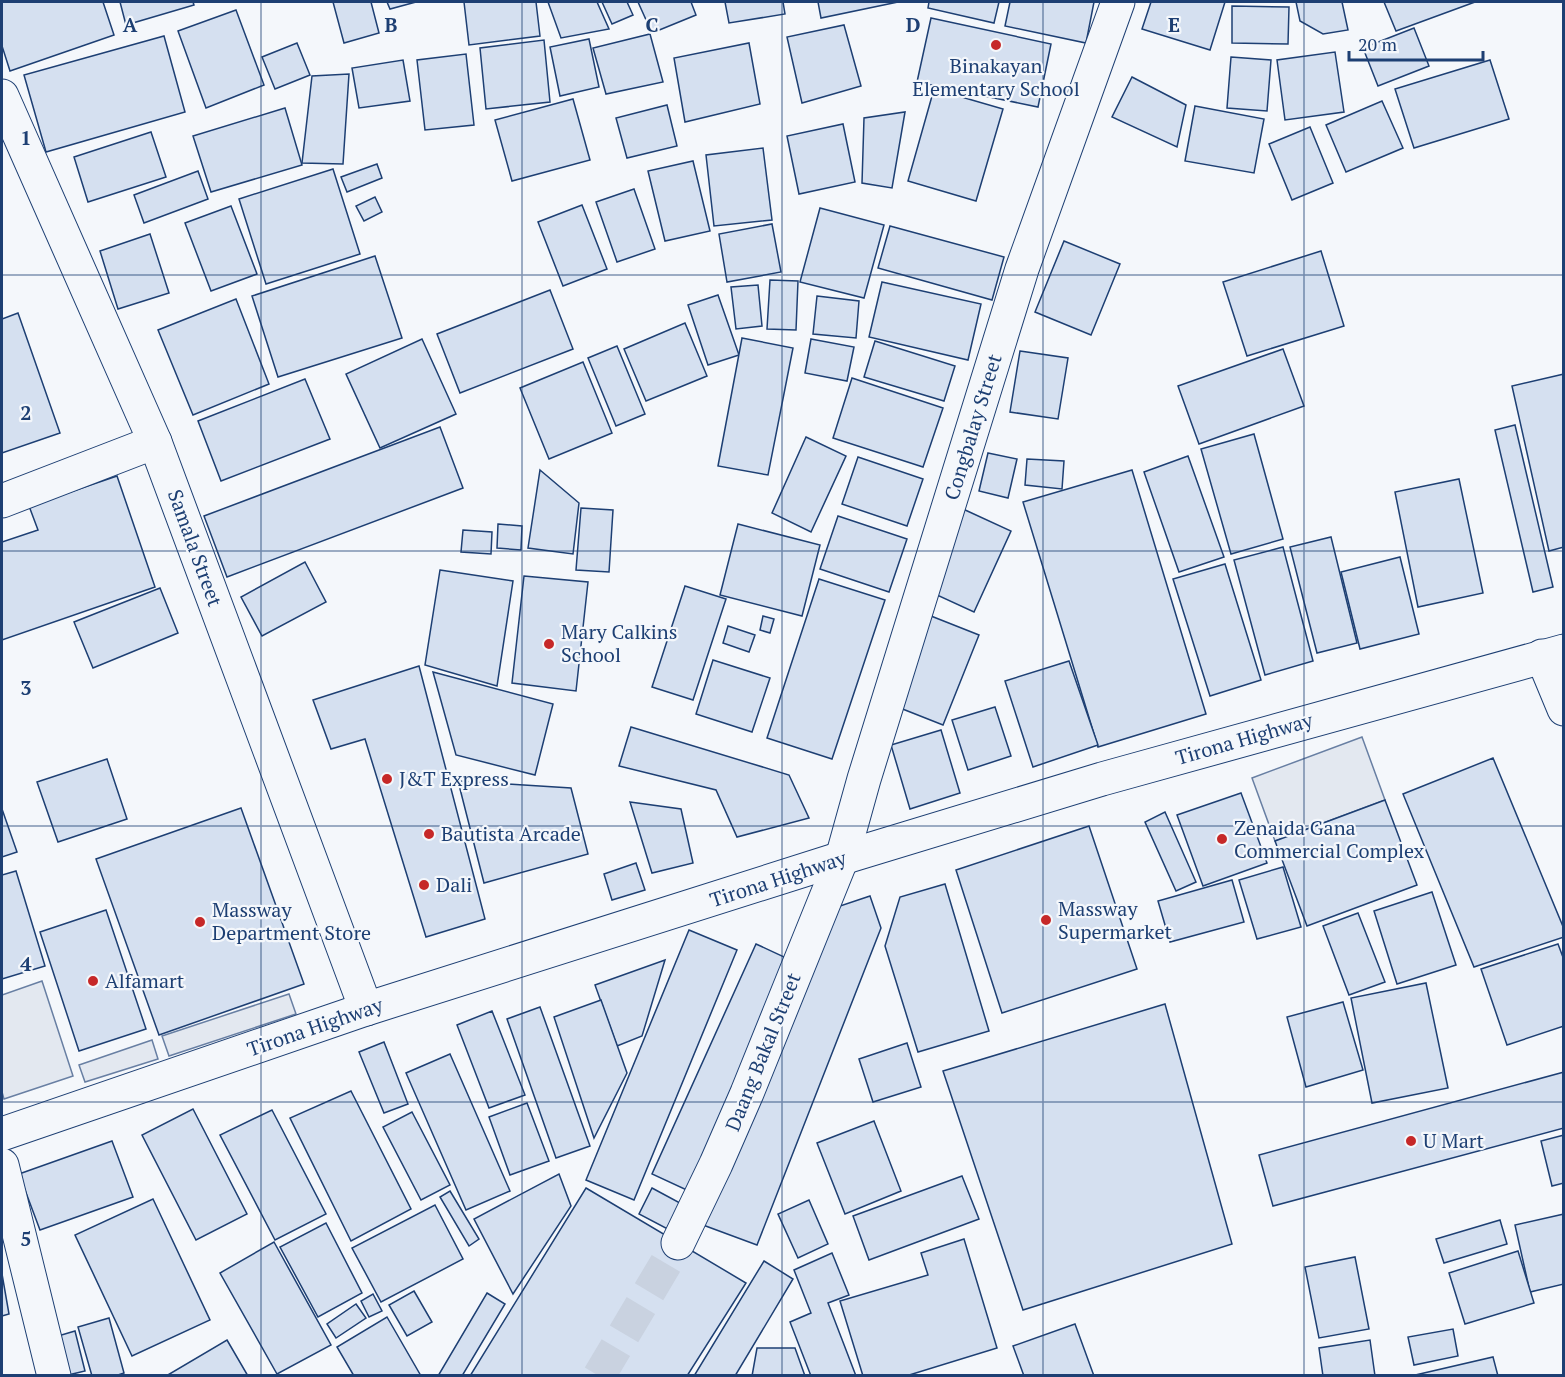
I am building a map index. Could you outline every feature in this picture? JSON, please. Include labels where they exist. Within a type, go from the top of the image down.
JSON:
[{"type":"street","name":"Congbalay Street","points":[[842,858],[864,778],[1022,269],[1118,2]]},
{"type":"street","name":"Samala Street","points":[[2,96],[155,442],[366,1009]]},
{"type":"street","points":[[2,501],[155,442]]},
{"type":"street","name":"Tirona Highway","points":[[2,1134],[366,1009],[842,858],[1101,778],[1553,654]]},
{"type":"street","points":[[1553,654],[1563,709]]},
{"type":"street","name":"Daang Bakal Street","points":[[678,1243],[687,1228],[738,1114],[842,858]]},
{"type":"street","points":[[2,1165],[54,1376]]},
{"type":"shaded area","points":[[1362,737],[1385,800],[1275,841],[1252,778]]},
{"type":"shaded area","points":[[42,981],[73,1076],[4,1099],[2,1092],[2,995]]},
{"type":"shaded area","points":[[289,994],[296,1014],[169,1056],[162,1036]]},
{"type":"shaded area","points":[[152,1040],[158,1059],[85,1082],[79,1065]]},
{"type":"building","points":[[2,2],[103,2],[114,35],[10,71],[2,46]]},
{"type":"building","points":[[120,2],[193,2],[194,5],[126,25]]},
{"type":"building","points":[[333,2],[371,2],[379,33],[344,43]]},
{"type":"building","points":[[387,2],[416,2],[390,9]]},
{"type":"building","points":[[464,2],[536,2],[540,36],[469,45]]},
{"type":"building","points":[[548,2],[597,2],[609,29],[561,38]]},
{"type":"building","points":[[602,2],[627,2],[633,15],[612,24]]},
{"type":"building","points":[[638,2],[691,2],[696,15],[652,33]]},
{"type":"building","points":[[725,2],[783,2],[785,14],[729,23]]},
{"type":"building","points":[[818,2],[898,2],[821,18]]},
{"type":"building","points":[[929,2],[999,2],[994,23],[928,8]]},
{"type":"building","points":[[1010,2],[1094,2],[1086,43],[1005,26]]},
{"type":"building","points":[[1151,2],[1225,2],[1210,50],[1142,29]]},
{"type":"building","points":[[1296,2],[1342,2],[1348,30],[1323,34],[1300,21]]},
{"type":"building","points":[[1384,2],[1475,2],[1396,31]]},
{"type":"building","points":[[1232,6],[1289,7],[1288,44],[1232,43]]},
{"type":"building","points":[[236,10],[264,85],[206,108],[178,31]]},
{"type":"building","points":[[931,18],[1051,44],[1038,107],[917,82]]},
{"type":"building","points":[[844,25],[861,86],[802,103],[787,37]]},
{"type":"building","points":[[1414,28],[1429,66],[1378,86],[1363,48]]},
{"type":"building","points":[[650,34],[663,82],[606,94],[593,48]]},
{"type":"building","points":[[164,36],[185,112],[46,152],[24,75]]},
{"type":"building","points":[[589,39],[599,87],[560,96],[550,47]]},
{"type":"building","points":[[544,40],[550,102],[486,109],[480,48]]},
{"type":"building","points":[[297,43],[310,75],[275,89],[262,57]]},
{"type":"building","points":[[749,43],[760,104],[685,122],[674,58]]},
{"type":"building","points":[[1335,52],[1344,112],[1285,120],[1277,60]]},
{"type":"building","points":[[466,54],[474,125],[425,130],[417,60]]},
{"type":"building","points":[[1231,57],[1271,60],[1267,111],[1227,108]]},
{"type":"building","points":[[403,60],[410,101],[359,108],[352,68]]},
{"type":"building","points":[[1490,60],[1509,119],[1414,148],[1395,89]]},
{"type":"building","points":[[349,74],[343,164],[302,163],[312,76]]},
{"type":"building","points":[[1132,77],[1186,105],[1177,147],[1112,117]]},
{"type":"building","points":[[934,89],[1003,109],[976,201],[908,181]]},
{"type":"building","points":[[573,99],[590,160],[512,181],[495,120]]},
{"type":"building","points":[[1382,101],[1403,148],[1346,172],[1326,125]]},
{"type":"building","points":[[667,105],[677,146],[627,158],[616,118]]},
{"type":"building","points":[[1195,106],[1264,119],[1254,173],[1185,161]]},
{"type":"building","points":[[285,108],[302,165],[211,192],[193,136]]},
{"type":"building","points":[[905,112],[892,188],[862,183],[864,118]]},
{"type":"building","points":[[843,124],[855,182],[799,194],[787,136]]},
{"type":"building","points":[[1310,127],[1333,183],[1292,200],[1269,144]]},
{"type":"building","points":[[151,132],[166,177],[88,202],[74,157]]},
{"type":"building","points":[[763,148],[772,220],[714,226],[706,155]]},
{"type":"building","points":[[693,161],[710,231],[665,241],[648,171]]},
{"type":"building","points":[[377,164],[382,178],[347,192],[341,177]]},
{"type":"building","points":[[333,169],[360,254],[266,284],[239,199]]},
{"type":"building","points":[[198,171],[208,199],[144,223],[134,195]]},
{"type":"building","points":[[634,189],[655,249],[617,262],[596,202]]},
{"type":"building","points":[[375,197],[382,212],[364,221],[356,206]]},
{"type":"building","points":[[582,205],[607,269],[563,286],[538,222]]},
{"type":"building","points":[[231,206],[257,274],[211,291],[185,223]]},
{"type":"building","points":[[820,208],[884,225],[864,298],[800,282]]},
{"type":"building","points":[[772,224],[781,272],[727,282],[719,234]]},
{"type":"building","points":[[890,226],[1004,257],[992,300],[878,268]]},
{"type":"building","points":[[150,234],[169,293],[118,309],[100,251]]},
{"type":"building","points":[[1064,241],[1120,264],[1091,335],[1035,312]]},
{"type":"building","points":[[1321,251],[1344,326],[1247,356],[1223,282]]},
{"type":"building","points":[[375,256],[402,338],[278,377],[252,296]]},
{"type":"building","points":[[770,280],[798,281],[796,330],[767,329]]},
{"type":"building","points":[[882,282],[981,304],[968,360],[869,337]]},
{"type":"building","points":[[758,285],[762,326],[736,329],[731,287]]},
{"type":"building","points":[[550,290],[573,349],[460,393],[437,334]]},
{"type":"building","points":[[718,295],[739,355],[708,365],[688,305]]},
{"type":"building","points":[[817,296],[859,301],[856,338],[813,334]]},
{"type":"building","points":[[236,299],[269,384],[193,415],[158,330]]},
{"type":"building","points":[[18,313],[60,433],[2,453],[2,319]]},
{"type":"building","points":[[685,323],[707,376],[646,401],[624,349]]},
{"type":"building","points":[[742,338],[793,348],[768,475],[718,466]]},
{"type":"building","points":[[422,339],[456,414],[380,448],[346,374]]},
{"type":"building","points":[[811,339],[854,347],[847,381],[805,373]]},
{"type":"building","points":[[875,341],[955,366],[944,401],[864,377]]},
{"type":"building","points":[[617,346],[645,414],[616,426],[588,358]]},
{"type":"building","points":[[1283,349],[1304,406],[1199,444],[1178,386]]},
{"type":"building","points":[[1020,351],[1068,358],[1058,419],[1010,412]]},
{"type":"building","points":[[583,362],[612,433],[549,459],[520,388]]},
{"type":"building","points":[[1564,374],[1564,547],[1549,551],[1512,386]]},
{"type":"building","points":[[852,378],[943,408],[923,467],[833,438]]},
{"type":"building","points":[[305,379],[330,439],[221,481],[198,421]]},
{"type":"building","points":[[1515,425],[1553,587],[1533,592],[1495,430]]},
{"type":"building","points":[[440,427],[463,488],[227,577],[204,516]]},
{"type":"building","points":[[1254,434],[1283,539],[1231,554],[1201,449]]},
{"type":"building","points":[[806,437],[846,456],[811,532],[772,513]]},
{"type":"building","points":[[988,453],[1017,459],[1008,498],[979,491]]},
{"type":"building","points":[[1188,456],[1224,557],[1179,572],[1144,472]]},
{"type":"building","points":[[858,457],[923,479],[907,526],[842,504]]},
{"type":"building","points":[[1027,459],[1064,461],[1062,489],[1025,485]]},
{"type":"building","points":[[540,470],[579,503],[573,554],[528,548]]},
{"type":"building","points":[[1132,470],[1206,714],[1098,747],[1023,502]]},
{"type":"building","points":[[117,476],[155,587],[2,640],[2,542],[38,530],[29,506]]},
{"type":"building","points":[[1459,479],[1483,593],[1418,607],[1395,492]]},
{"type":"building","points":[[581,508],[613,510],[609,572],[576,570]]},
{"type":"building","points":[[963,509],[1011,531],[974,612],[926,590]]},
{"type":"building","points":[[838,516],[907,539],[889,592],[820,569]]},
{"type":"building","points":[[498,524],[522,526],[521,550],[497,548]]},
{"type":"building","points":[[738,524],[820,545],[802,616],[720,595]]},
{"type":"building","points":[[463,530],[492,532],[491,554],[461,552]]},
{"type":"building","points":[[1331,537],[1357,643],[1317,653],[1290,547]]},
{"type":"building","points":[[1283,547],[1313,661],[1265,675],[1234,560]]},
{"type":"building","points":[[1400,557],[1419,634],[1360,649],[1341,572]]},
{"type":"building","points":[[305,562],[326,602],[262,636],[241,597]]},
{"type":"building","points":[[1225,564],[1261,680],[1210,696],[1173,579]]},
{"type":"building","points":[[440,570],[513,581],[497,686],[425,665]]},
{"type":"building","points":[[524,576],[588,582],[576,691],[512,683]]},
{"type":"building","points":[[819,579],[885,600],[832,759],[767,738]]},
{"type":"building","points":[[685,586],[726,599],[693,700],[652,687]]},
{"type":"building","points":[[160,588],[178,633],[93,668],[74,622]]},
{"type":"building","points":[[763,616],[774,619],[770,633],[760,630]]},
{"type":"building","points":[[931,616],[979,635],[943,725],[895,706]]},
{"type":"building","points":[[728,626],[755,635],[749,652],[723,643]]},
{"type":"building","points":[[713,660],[770,678],[752,732],[696,714]]},
{"type":"building","points":[[1069,661],[1098,745],[1033,767],[1005,681]]},
{"type":"building","name":"Bautista Arcade","points":[[419,666],[485,919],[426,937],[365,739],[331,749],[313,700]]},
{"type":"building","points":[[433,672],[553,704],[535,775],[456,755]]},
{"type":"building","points":[[995,707],[1011,756],[968,770],[952,720]]},
{"type":"building","points":[[631,727],[789,775],[809,818],[737,837],[716,790],[619,766]]},
{"type":"building","points":[[941,730],[960,793],[910,809],[891,745]]},
{"type":"building","points":[[1493,758],[1564,929],[1564,937],[1474,967],[1403,794]]},
{"type":"building","points":[[107,759],[127,819],[58,842],[37,782]]},
{"type":"building","points":[[458,781],[571,788],[588,854],[484,883]]},
{"type":"building","name":"Zenaida Gana Commercial Complex","points":[[1241,793],[1267,863],[1203,886],[1177,815]]},
{"type":"building","points":[[1385,800],[1417,885],[1307,926],[1275,841]]},
{"type":"building","points":[[630,802],[681,809],[693,863],[652,873]]},
{"type":"building","name":"Massway Department Store","points":[[241,808],[304,984],[159,1035],[96,859]]},
{"type":"building","points":[[2,809],[17,852],[2,857]]},
{"type":"building","points":[[1165,812],[1196,882],[1176,891],[1145,822]]},
{"type":"building","name":"Massway Supermarket","points":[[1089,826],[1137,969],[1002,1013],[956,870]]},
{"type":"building","points":[[636,863],[645,890],[612,900],[604,874]]},
{"type":"building","points":[[1283,867],[1301,927],[1257,939],[1239,880]]},
{"type":"building","points":[[16,871],[45,966],[2,979],[2,875]]},
{"type":"building","points":[[1232,880],[1244,922],[1170,942],[1158,901]]},
{"type":"building","points":[[945,884],[989,1031],[918,1052],[885,946],[900,897]]},
{"type":"building","points":[[1432,892],[1456,965],[1397,984],[1374,911]]},
{"type":"building","points":[[870,896],[881,928],[757,1245],[703,1225],[825,911]]},
{"type":"building","name":"Alfamart","points":[[106,910],[146,1029],[79,1051],[40,932]]},
{"type":"building","points":[[1358,913],[1385,982],[1349,995],[1323,926]]},
{"type":"building","points":[[689,930],[737,950],[634,1200],[586,1180]]},
{"type":"building","points":[[756,944],[795,962],[691,1192],[652,1174]]},
{"type":"building","points":[[1558,944],[1564,960],[1564,1026],[1507,1045],[1481,969]]},
{"type":"building","points":[[665,960],[642,1036],[617,1046],[595,985]]},
{"type":"building","points":[[1426,983],[1448,1088],[1372,1103],[1351,998]]},
{"type":"building","points":[[601,1000],[627,1073],[594,1138],[554,1017]]},
{"type":"building","points":[[1343,1002],[1363,1070],[1306,1087],[1287,1017]]},
{"type":"building","points":[[1165,1004],[1232,1244],[1023,1310],[943,1071]]},
{"type":"building","points":[[540,1007],[590,1146],[556,1158],[507,1019]]},
{"type":"building","points":[[492,1011],[525,1095],[489,1108],[457,1025]]},
{"type":"building","points":[[384,1042],[408,1104],[384,1113],[359,1052]]},
{"type":"building","points":[[907,1043],[921,1087],[873,1102],[859,1059]]},
{"type":"building","points":[[450,1054],[510,1191],[466,1210],[406,1073]]},
{"type":"building","name":"U Mart","points":[[1564,1072],[1564,1128],[1273,1206],[1259,1155]]},
{"type":"building","points":[[351,1091],[411,1209],[351,1241],[290,1118]]},
{"type":"building","points":[[527,1103],[549,1161],[510,1175],[489,1117]]},
{"type":"building","points":[[193,1109],[247,1214],[196,1240],[142,1135]]},
{"type":"building","points":[[272,1110],[326,1214],[275,1240],[220,1135]]},
{"type":"building","points":[[412,1112],[450,1185],[421,1200],[383,1127]]},
{"type":"building","points":[[874,1121],[901,1191],[845,1214],[817,1143]]},
{"type":"building","points":[[1564,1135],[1564,1183],[1552,1186],[1541,1141]]},
{"type":"building","points":[[112,1141],[133,1197],[40,1230],[19,1174]]},
{"type":"building","points":[[559,1174],[571,1206],[513,1294],[474,1219]]},
{"type":"building","points":[[962,1176],[979,1219],[869,1260],[853,1216]]},
{"type":"building","points":[[586,1188],[746,1283],[687,1376],[470,1376]]},
{"type":"building","points":[[652,1188],[693,1210],[679,1235],[639,1214]]},
{"type":"building","points":[[450,1191],[479,1239],[469,1246],[440,1197]]},
{"type":"building","points":[[153,1199],[210,1320],[132,1356],[75,1235]]},
{"type":"building","points":[[809,1200],[828,1244],[798,1258],[778,1214]]},
{"type":"building","points":[[435,1205],[463,1259],[381,1302],[352,1248]]},
{"type":"building","points":[[1564,1214],[1564,1284],[1530,1292],[1515,1225]]},
{"type":"building","points":[[1500,1220],[1507,1244],[1444,1263],[1436,1239]]},
{"type":"building","points":[[326,1223],[362,1293],[318,1317],[280,1247]]},
{"type":"building","points":[[964,1239],[997,1348],[906,1376],[863,1376],[840,1301],[928,1275],[921,1253]]},
{"type":"building","points":[[274,1242],[331,1345],[277,1374],[220,1273]]},
{"type":"building","points":[[1518,1251],[1534,1303],[1465,1324],[1449,1273]]},
{"type":"building","points":[[832,1253],[849,1295],[828,1303],[856,1376],[811,1376],[790,1322],[811,1313],[794,1270]]},
{"type":"building","points":[[1355,1257],[1369,1329],[1319,1338],[1305,1267]]},
{"type":"building","points":[[764,1261],[793,1279],[735,1376],[694,1376]]},
{"type":"building","points":[[2,1274],[9,1314],[2,1316]]},
{"type":"building","points":[[414,1291],[432,1322],[407,1336],[389,1305]]},
{"type":"building","points":[[487,1293],[505,1304],[462,1376],[438,1376]]},
{"type":"building","points":[[373,1294],[382,1311],[369,1317],[361,1301]]},
{"type":"building","points":[[356,1304],[366,1318],[336,1338],[327,1324]]},
{"type":"building","points":[[387,1317],[421,1376],[354,1376],[337,1347]]},
{"type":"building","points":[[109,1318],[124,1373],[115,1376],[92,1376],[78,1327]]},
{"type":"building","points":[[1075,1324],[1094,1376],[1024,1376],[1013,1346]]},
{"type":"building","points":[[1453,1329],[1458,1356],[1414,1365],[1408,1337]]},
{"type":"building","points":[[75,1331],[85,1371],[68,1375],[58,1336]]},
{"type":"building","points":[[227,1340],[248,1376],[166,1376]]},
{"type":"building","points":[[1370,1340],[1375,1376],[1323,1376],[1319,1348]]},
{"type":"building","points":[[757,1348],[795,1348],[805,1376],[752,1376]]},
{"type":"building","points":[[1493,1357],[1498,1376],[1411,1376]]},
{"type":"tunnel","points":[[599,1376],[678,1243]]},
{"type":"place","name":"Binakayan Elementary School","points":[[996,45]]},
{"type":"place","name":"Mary Calkins School","points":[[549,644]]},
{"type":"place","name":"J&T Express","points":[[387,779]]},
{"type":"place","name":"Bautista Arcade","points":[[429,834]]},
{"type":"place","name":"Zenaida Gana Commercial Complex","points":[[1222,839]]},
{"type":"place","name":"Dali","points":[[424,885]]},
{"type":"place","name":"Massway Supermarket","points":[[1046,920]]},
{"type":"place","name":"Massway Department Store","points":[[200,922]]},
{"type":"place","name":"Alfamart","points":[[93,981]]},
{"type":"place","name":"U Mart","points":[[1411,1141]]}]
